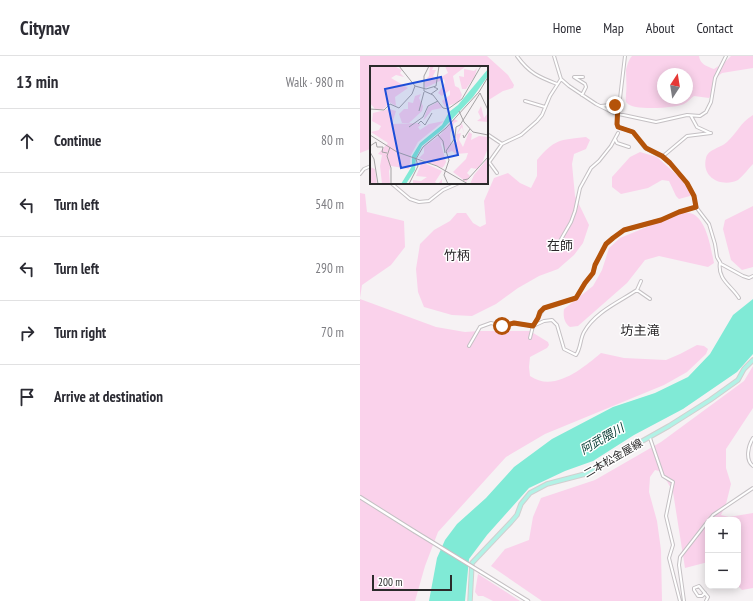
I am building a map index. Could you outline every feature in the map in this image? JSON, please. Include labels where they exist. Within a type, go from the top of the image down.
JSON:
[{"type":"main road","name":"二本松金屋線","points":[[470,601],[471,570],[474,560],[517,515],[521,504],[530,493],[547,484],[580,477],[589,473],[710,400],[738,380],[753,360]]},
{"type":"street","points":[[518,56],[529,70],[536,75],[557,84]]},
{"type":"street","points":[[554,56],[561,79],[582,95],[600,106],[618,114],[656,122],[687,115],[700,116],[706,112],[710,102],[715,78],[726,56]]},
{"type":"street","points":[[625,56],[618,104],[618,127],[633,132],[646,148],[662,156],[670,163],[687,183],[694,196],[696,207],[709,224],[720,262],[719,267],[723,280],[739,298]]},
{"type":"street","points":[[582,95],[586,87],[585,84],[574,77],[583,77]]},
{"type":"street","points":[[497,173],[488,163],[502,144],[520,135],[538,121],[550,96],[561,79]]},
{"type":"street","points":[[525,101],[545,107]]},
{"type":"street","points":[[600,106],[618,104]]},
{"type":"street","points":[[662,156],[687,136],[711,133],[697,127],[691,116]]},
{"type":"street","points":[[556,248],[571,222],[580,188],[591,168],[599,161],[611,146],[618,133]]},
{"type":"street","points":[[488,135],[502,144]]},
{"type":"street","points":[[615,139],[617,143],[628,147]]},
{"type":"street","points":[[360,174],[364,169],[370,166]]},
{"type":"street","points":[[392,184],[413,201],[426,202],[443,190],[457,184]]},
{"type":"street","points":[[530,338],[533,326],[540,312],[544,308],[578,296],[585,283],[593,273],[595,265],[606,244],[613,238],[624,230],[661,220],[679,212],[696,207]]},
{"type":"street","points":[[720,262],[743,276],[749,278],[753,276]]},
{"type":"street","points":[[469,346],[480,327],[483,325],[492,323],[504,326],[514,323],[533,326],[544,320],[552,320],[555,322],[564,349],[576,355],[582,334],[593,319],[637,290],[640,281]]},
{"type":"street","points":[[637,290],[650,299]]},
{"type":"street","points":[[649,437],[663,476],[673,482],[666,516],[673,545],[669,558],[680,601]]},
{"type":"street","points":[[753,438],[748,457],[753,466]]},
{"type":"street","points":[[712,517],[753,488]]},
{"type":"street","points":[[360,497],[528,601]]},
{"type":"street","points":[[684,601],[679,565],[680,557],[705,524]]},
{"type":"street","points":[[705,593],[702,596],[698,596],[694,588],[699,586],[705,593],[708,597],[706,601]]},
{"type":"shaded area","points":[[360,56],[487,56],[508,75],[514,85],[513,88],[503,91],[488,100],[488,66],[370,66],[370,149],[360,153]]},
{"type":"shaded area","points":[[632,56],[699,56],[702,63],[714,69],[731,56],[753,56],[753,68],[722,73],[713,80],[712,92],[709,98],[693,97],[693,68],[657,68],[657,104],[682,104],[664,108],[645,108],[631,106],[626,101],[626,70],[628,62]]},
{"type":"shaded area","points":[[753,115],[753,164],[738,180],[726,183],[714,180],[707,171],[705,165],[707,155],[727,142]]},
{"type":"shaded area","points":[[586,137],[590,140],[586,149],[574,154],[572,164],[575,196],[589,225],[583,243],[574,255],[558,269],[539,276],[518,288],[496,304],[472,316],[452,315],[424,307],[418,292],[416,269],[420,244],[434,230],[450,221],[457,213],[466,213],[473,223],[480,227],[486,224],[484,201],[494,178],[508,173],[520,183],[531,188],[537,176],[537,160],[548,148],[563,140]]},
{"type":"shaded area","points":[[640,152],[657,157],[679,177],[690,191],[690,196],[679,199],[669,181],[662,180],[648,188],[621,194],[612,187],[612,177],[630,157]]},
{"type":"shaded area","points":[[360,193],[365,194],[367,212],[404,221],[405,247],[391,265],[362,285],[360,298]]},
{"type":"shaded area","points":[[753,206],[753,267],[742,270],[731,260],[723,229],[725,220]]},
{"type":"shaded area","points":[[683,212],[693,214],[702,223],[708,236],[714,263],[708,267],[659,256],[645,260],[627,283],[578,326],[570,327],[566,323],[564,319],[564,309],[593,286],[602,270],[609,248],[620,238]]},
{"type":"shaded area","points":[[360,299],[436,327],[465,332],[530,331],[548,342],[549,345],[547,348],[530,357],[530,376],[539,381],[549,382],[568,376],[586,365],[601,353],[624,358],[666,360],[697,345],[704,346],[708,349],[706,354],[687,372],[664,385],[545,434],[506,457],[438,532],[425,566],[415,601],[360,601]]},
{"type":"shaded area","points":[[753,366],[753,408],[726,449],[726,468],[731,484],[726,504],[721,515],[729,517],[705,517],[705,563],[685,568],[673,492],[664,476],[659,471],[655,470],[650,477],[649,492],[657,521],[661,550],[662,601],[542,601],[491,566],[505,549],[529,540],[533,517],[541,498],[595,480],[661,442],[744,381]]},
{"type":"shaded area","points":[[753,513],[753,588],[742,590],[741,517],[729,517]]},
{"type":"shaded area","points":[[478,574],[520,601],[493,601],[483,596],[478,596],[475,592]]},
{"type":"water","name":"阿武隈川","points":[[753,299],[753,354],[737,372],[683,409],[634,435],[593,461],[565,471],[529,488],[487,535],[469,559],[465,601],[429,601],[437,558],[445,540],[457,524],[486,498],[514,467],[552,439],[613,407],[655,393],[688,377],[710,354],[733,315]]},
{"type":"district","name":"在師","points":[[560,245]]},
{"type":"district","name":"竹柄","points":[[457,255]]},
{"type":"district","name":"坊主滝","points":[[640,330]]},
{"type":"route","points":[[502,326],[514,323],[523,326],[533,326],[540,312],[544,308],[576,298],[593,273],[595,265],[599,261],[606,244],[624,230],[649,222],[661,220],[679,212],[696,207],[694,196],[687,183],[670,163],[662,156],[646,148],[633,132],[618,127],[618,104],[615,105]]}]
